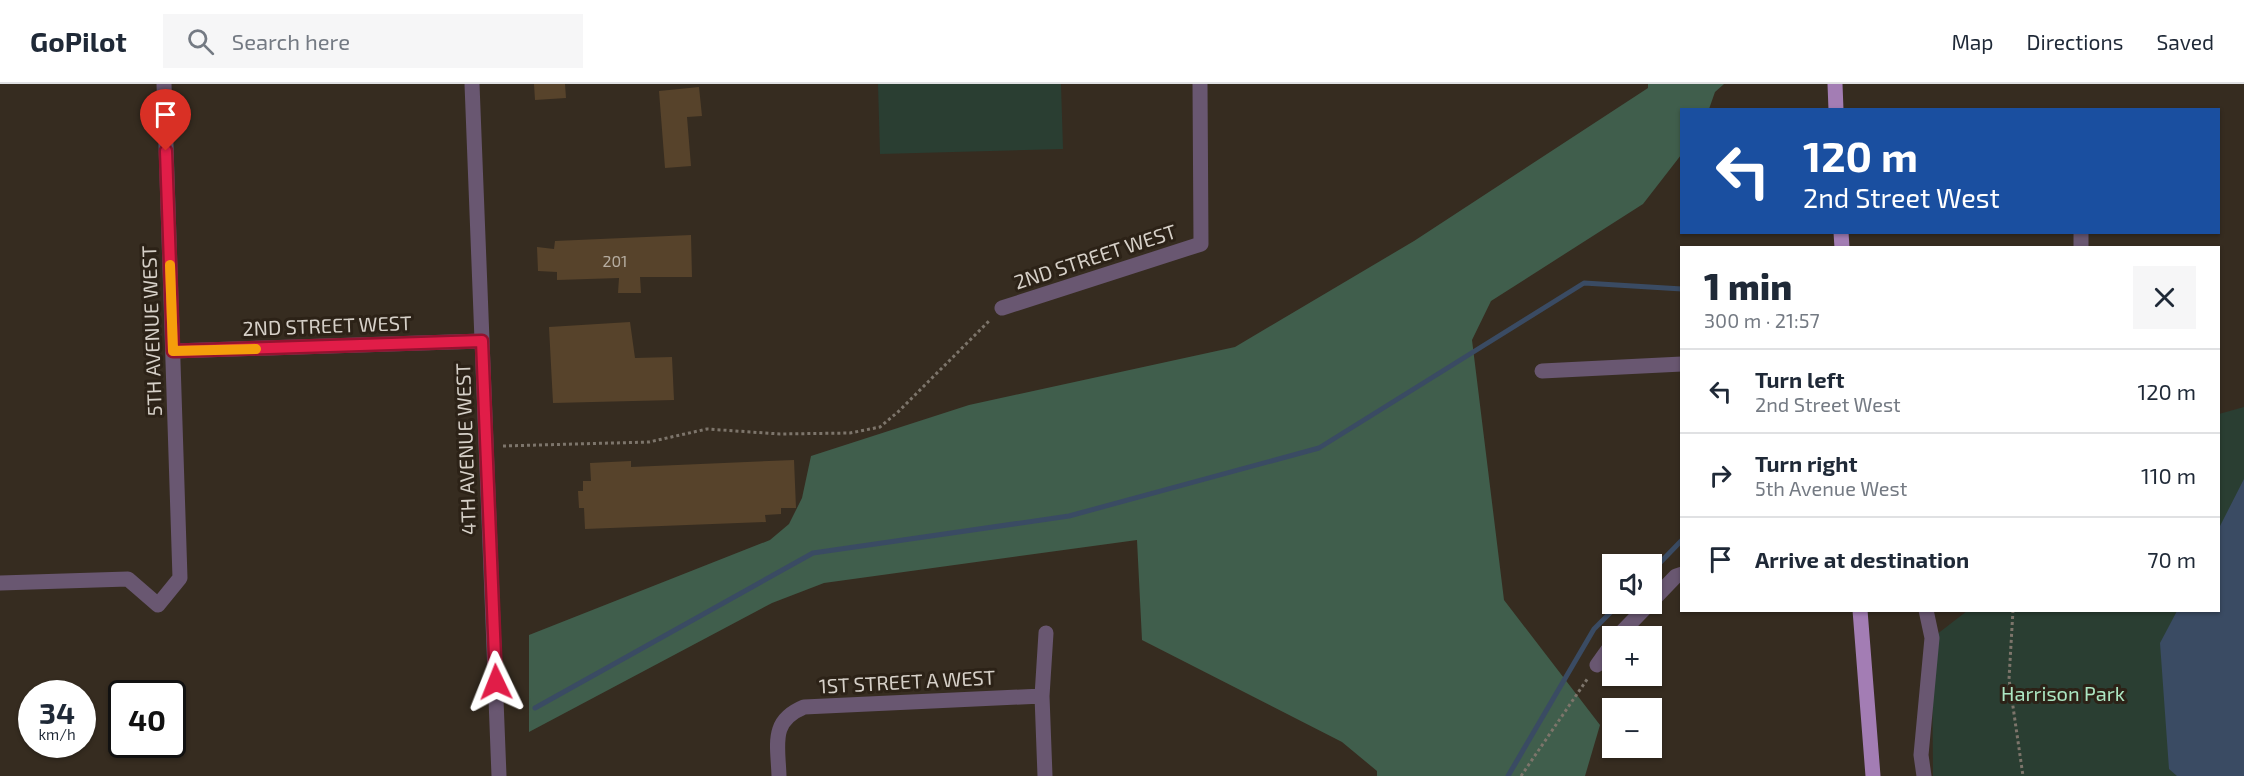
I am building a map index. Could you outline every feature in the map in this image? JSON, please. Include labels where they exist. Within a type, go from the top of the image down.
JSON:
[{"type":"main road","points":[[1835,84],[1836,108]]},
{"type":"main road","points":[[1860,612],[1872,776]]},
{"type":"street","name":"5TH AVENUE WEST","points":[[0,584],[128,579],[158,604],[180,578],[164,84]]},
{"type":"street","name":"4TH AVENUE WEST","points":[[472,84],[500,776]]},
{"type":"street","name":"2ND STREET WEST","points":[[1002,308],[1200,244],[1200,84]]},
{"type":"street","name":"2ND STREET WEST","points":[[173,351],[482,341]]},
{"type":"street","points":[[1542,370],[1680,364]]},
{"type":"street","points":[[1662,591],[1680,575]]},
{"type":"street","points":[[1924,776],[1921,755],[1932,638],[1926,612]]},
{"type":"street","points":[[1628,626],[1639,614]]},
{"type":"street","points":[[1045,776],[1042,696],[1046,633]]},
{"type":"street","points":[[1597,665],[1602,658]]},
{"type":"street","name":"1ST STREET A WEST","points":[[779,776],[777,740],[781,725],[789,713],[804,707],[1042,696]]},
{"type":"path","points":[[486,447],[649,442],[707,429],[780,434],[850,433],[880,427],[899,411],[1002,308]]},
{"type":"path","points":[[2013,612],[2009,679],[2024,776]]},
{"type":"path","points":[[1521,776],[1597,665]]},
{"type":"green space","points":[[878,84],[1061,84],[1063,149],[880,154]]},
{"type":"green space","points":[[1648,84],[1724,84],[1715,92],[1709,108],[1680,108],[1680,156],[1643,204],[1491,301],[1472,340],[1504,600],[1600,725],[1585,776],[1377,776],[1377,771],[1342,742],[1142,640],[1137,540],[824,583],[772,603],[529,732],[529,635],[770,540],[789,524],[802,498],[811,456],[969,405],[1235,347],[1414,241],[1648,88]]},
{"type":"green space","name":"Harrison Park","points":[[2244,407],[2244,776],[1933,776],[1932,638],[1966,612],[2220,612],[2220,414]]},
{"type":"water","points":[[2244,479],[2244,776],[2177,776],[2169,769],[2160,643],[2176,612],[2220,612],[2220,526]]},
{"type":"building","points":[[534,84],[565,84],[566,98],[535,100]]},
{"type":"building","points":[[699,87],[702,116],[687,117],[691,166],[665,168],[659,91]]},
{"type":"building","points":[[691,235],[692,277],[640,277],[641,293],[618,293],[619,278],[557,280],[557,272],[538,271],[537,247],[554,249],[555,241]]},
{"type":"building","points":[[630,322],[635,358],[672,357],[674,400],[553,403],[549,327]]},
{"type":"building","points":[[794,460],[796,508],[781,508],[781,514],[765,515],[766,522],[585,529],[584,508],[579,508],[578,491],[583,491],[583,481],[591,481],[590,463],[631,461],[631,467]]},
{"type":"waterway","points":[[535,708],[813,553],[1069,516],[1319,448],[1584,283],[1680,289]]},
{"type":"waterway","points":[[1662,561],[1680,542]]},
{"type":"waterway","points":[[1508,776],[1594,629],[1609,614]]},
{"type":"slow traffic","points":[[170,265],[173,351],[256,349]]},
{"type":"route","points":[[166,151],[173,351],[482,341],[496,682]]}]
